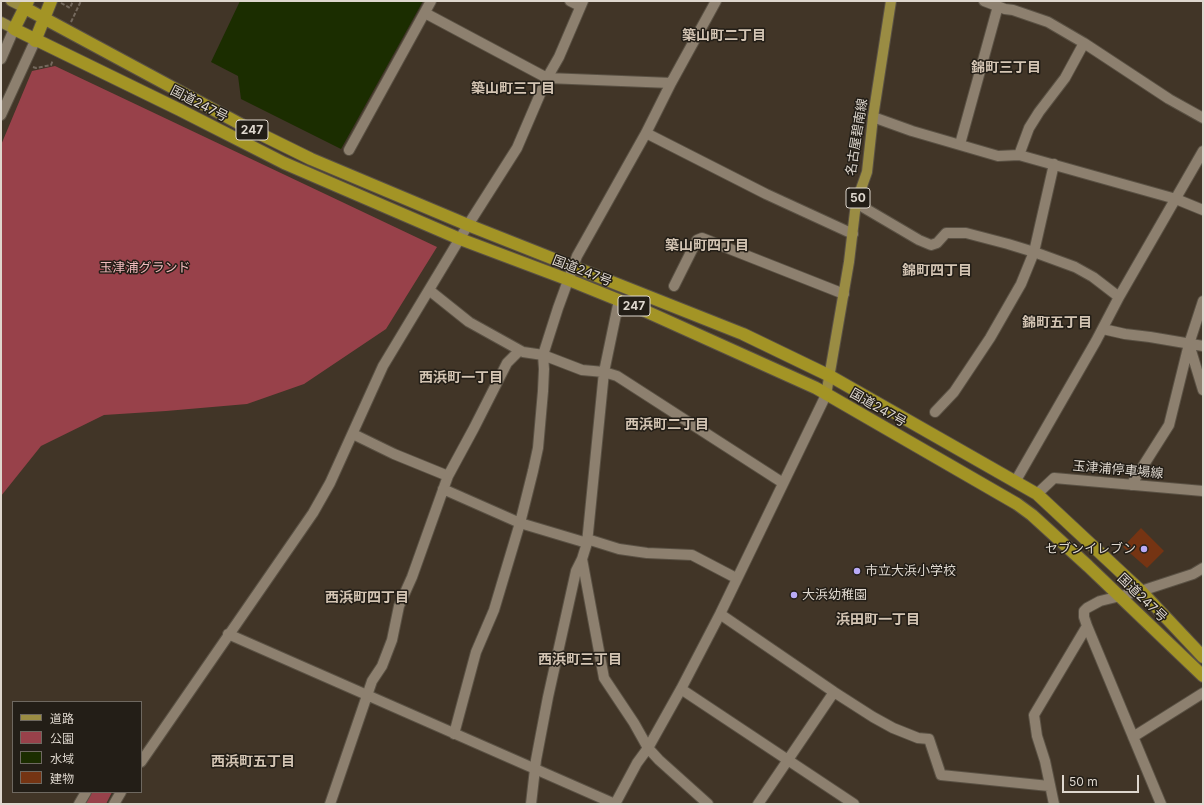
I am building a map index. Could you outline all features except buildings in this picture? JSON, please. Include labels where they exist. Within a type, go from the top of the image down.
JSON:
[{"type":"highway","points":[[35,40],[52,1]]},
{"type":"highway","name":"247","points":[[27,5],[44,18]]},
{"type":"highway","points":[[14,29],[27,5]]},
{"type":"highway","name":"国道247号","points":[[44,18],[242,125],[311,159],[468,225],[742,334],[830,376],[1037,494],[1141,591],[1203,656]]},
{"type":"highway","name":"国道247号","points":[[14,29],[180,110],[284,163],[460,239],[619,300],[816,388],[1017,504],[1032,515],[1120,596],[1203,676]]},
{"type":"main road","points":[[11,1],[27,5]]},
{"type":"main road","name":"名古屋碧南線","points":[[826,395],[844,294],[856,204],[867,172],[873,117],[891,1]]},
{"type":"main road","points":[[1,22],[14,29]]},
{"type":"street","points":[[349,150],[431,1]]},
{"type":"street","points":[[142,761],[313,512],[330,484],[383,366],[468,225],[517,148],[547,78],[559,57],[581,4],[570,1]]},
{"type":"street","points":[[454,734],[476,652],[494,610],[520,523],[538,448],[543,391],[543,355],[573,266],[577,256],[646,133],[671,83],[716,1]]},
{"type":"street","points":[[984,1],[1048,22],[1084,43],[1169,99],[1203,118]]},
{"type":"street","points":[[960,144],[998,6]]},
{"type":"street","points":[[425,13],[547,78],[671,83]]},
{"type":"street","points":[[1,59],[14,29]]},
{"type":"street","points":[[1,114],[35,40]]},
{"type":"street","points":[[1019,155],[1029,128],[1039,112],[1065,78],[1084,43]]},
{"type":"street","points":[[873,117],[912,131],[998,156],[1019,155],[1054,164],[1176,199],[1203,210]]},
{"type":"street","points":[[646,133],[766,194],[853,234]]},
{"type":"street","points":[[1015,482],[1203,151]]},
{"type":"street","points":[[934,412],[954,392],[990,338],[1021,284],[1034,252],[1054,164]]},
{"type":"street","points":[[856,204],[919,240],[931,245],[937,243],[946,233],[966,233],[1034,252],[1074,267],[1093,277],[1120,297]]},
{"type":"street","points":[[674,286],[697,240],[702,238],[844,294]]},
{"type":"street","points":[[429,290],[469,322],[519,351],[543,355],[582,370],[604,372],[617,376],[783,483]]},
{"type":"street","points":[[531,804],[535,770],[555,660],[576,571],[582,559],[587,541],[604,372],[619,300]]},
{"type":"street","points":[[1131,485],[1170,424],[1189,344],[1203,301]]},
{"type":"street","points":[[1103,329],[1203,346]]},
{"type":"street","points":[[1189,344],[1203,390]]},
{"type":"street","points":[[330,804],[372,681],[382,666],[392,640],[399,606],[412,577],[448,476],[507,363],[519,351]]},
{"type":"street","points":[[228,634],[615,804],[637,763],[648,748],[681,689],[720,614],[736,578],[826,395]]},
{"type":"street","points":[[352,434],[394,454],[448,476]]},
{"type":"street","name":"玉津浦停車場線","points":[[1037,494],[1054,478],[1203,491]]},
{"type":"street","points":[[443,489],[520,523],[587,541],[619,549],[647,553],[692,554],[736,578]]},
{"type":"street","points":[[582,559],[604,678],[634,722],[648,748],[659,760],[708,804]]},
{"type":"street","points":[[1161,804],[1087,626],[1084,611],[1100,601],[1141,591],[1193,574],[1203,568]]},
{"type":"street","points":[[720,614],[834,692],[893,728],[918,738],[929,739],[941,775],[1050,786]]},
{"type":"street","points":[[1054,804],[1045,761],[1037,736],[1034,715],[1087,626]]},
{"type":"street","points":[[681,689],[854,804]]},
{"type":"street","points":[[758,804],[834,692]]},
{"type":"street","points":[[1133,738],[1203,693]]},
{"type":"street","points":[[80,804],[86,793]]},
{"type":"street","points":[[114,804],[120,793]]},
{"type":"path","points":[[57,1],[70,8],[73,1]]},
{"type":"green space","name":"玉津浦グランド","points":[[55,66],[437,247],[386,329],[304,384],[247,404],[104,415],[41,446],[1,496],[1,145],[32,71]]},
{"type":"green space","points":[[90,793],[112,793],[106,804],[85,804]]},
{"type":"water","points":[[240,1],[423,1],[341,149],[241,99],[238,76],[211,62]]},
{"type":"place","name":"セブンイレブン","points":[[1144,549]]},
{"type":"place","name":"市立大浜小学校","points":[[857,571]]},
{"type":"place","name":"大浜幼稚園","points":[[794,595]]},
{"type":"district","name":"築山町二丁目","points":[[724,36]]},
{"type":"district","name":"錦町三丁目","points":[[1006,68]]},
{"type":"district","name":"築山町三丁目","points":[[513,89]]},
{"type":"district","name":"築山町四丁目","points":[[707,246]]},
{"type":"district","name":"錦町四丁目","points":[[937,271]]},
{"type":"district","name":"錦町五丁目","points":[[1057,323]]},
{"type":"district","name":"西浜町一丁目","points":[[461,378]]},
{"type":"district","name":"西浜町二丁目","points":[[667,425]]},
{"type":"district","name":"西浜町四丁目","points":[[367,598]]},
{"type":"district","name":"浜田町一丁目","points":[[878,620]]},
{"type":"district","name":"西浜町三丁目","points":[[580,660]]},
{"type":"district","name":"西浜町五丁目","points":[[253,762]]}]
